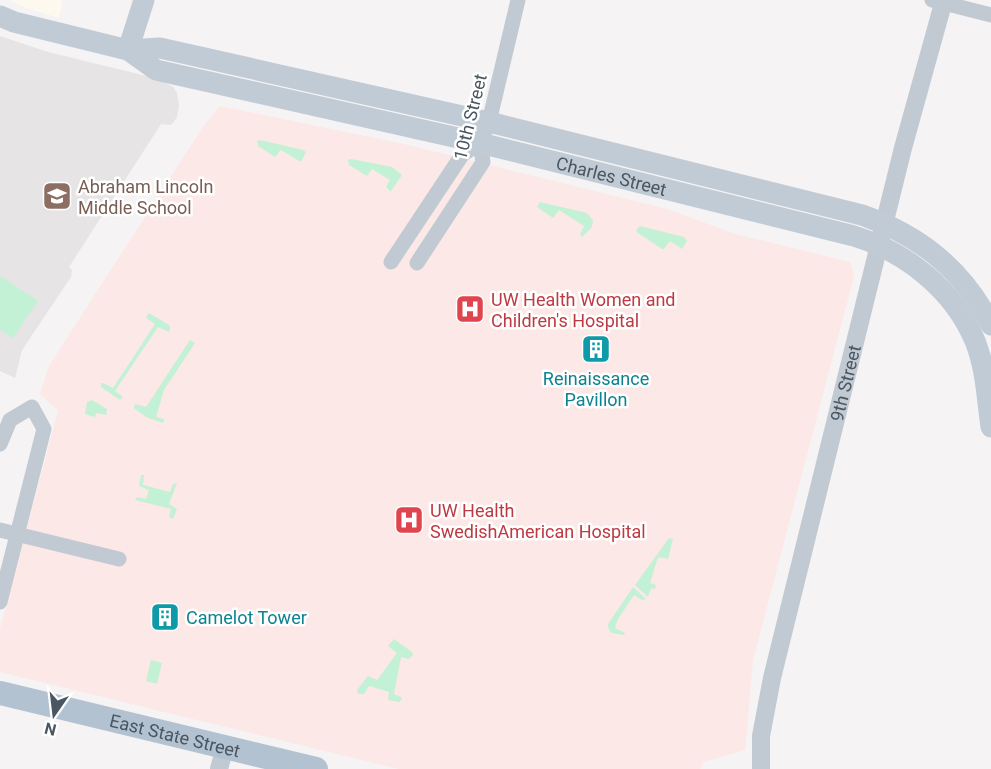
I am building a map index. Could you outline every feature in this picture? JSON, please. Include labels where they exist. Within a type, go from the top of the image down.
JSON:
[{"type":"main road","points":[[128,50],[144,0]]},
{"type":"main road","name":"Charles Street","points":[[0,16],[14,22],[128,50],[160,48],[489,122],[862,215],[919,242],[949,267],[969,288],[991,326]]},
{"type":"main road","name":"Charles Street","points":[[128,50],[156,70],[480,143],[879,244],[902,256],[921,272],[959,312],[975,342],[984,375],[991,427]]},
{"type":"main road","name":"East State Street","points":[[0,694],[222,758],[316,769]]},
{"type":"street","name":"10th Street","points":[[417,263],[483,162],[480,143],[489,122],[518,0]]},
{"type":"street","points":[[940,1],[991,15]]},
{"type":"street","name":"9th Street","points":[[761,769],[761,736],[772,678],[940,1]]},
{"type":"street","points":[[391,262],[462,154],[480,143]]},
{"type":"street","points":[[0,444],[10,420],[32,407],[44,429],[0,602]]},
{"type":"street","points":[[0,530],[119,559]]},
{"type":"shaded area","points":[[9,0],[63,0],[59,18]]},
{"type":"shaded area","name":"Abraham Lincoln Middle School","points":[[0,36],[48,52],[159,79],[173,87],[177,93],[179,105],[177,117],[173,123],[161,124],[69,267],[72,270],[71,277],[22,350],[15,378],[0,371]]},
{"type":"shaded area","name":"UW Health SwedishAmerican Hospital","points":[[220,106],[403,144],[667,209],[735,234],[850,262],[854,276],[753,660],[745,750],[703,762],[700,769],[399,769],[0,672],[0,629],[58,411],[40,394],[49,366],[203,127]]},
{"type":"green space","points":[[257,141],[306,152],[301,162],[281,150],[275,157],[258,146]]},
{"type":"green space","points":[[348,160],[392,167],[402,175],[390,191],[386,187],[390,180],[372,169],[367,176],[349,165]]},
{"type":"green space","points":[[540,202],[587,213],[593,220],[592,227],[582,237],[580,234],[584,226],[559,210],[553,218],[537,207]]},
{"type":"green space","points":[[640,226],[684,237],[687,241],[682,249],[670,241],[662,249],[638,233],[636,230]]},
{"type":"green space","points":[[0,276],[38,301],[13,338],[0,330]]},
{"type":"green space","points":[[149,313],[169,325],[169,332],[158,327],[115,391],[123,397],[120,400],[101,387],[101,383],[113,388],[155,324],[146,318]]},
{"type":"green space","points":[[190,340],[195,343],[164,390],[156,417],[164,419],[163,423],[146,417],[134,408],[135,404],[146,407]]},
{"type":"green space","points":[[92,400],[107,409],[106,415],[96,413],[95,417],[85,414],[87,402]]},
{"type":"green space","points":[[141,475],[144,475],[143,485],[170,492],[173,484],[177,483],[169,504],[177,509],[173,519],[169,517],[171,509],[135,500],[137,497],[146,499],[149,490],[139,486]]},
{"type":"green space","points":[[669,538],[673,539],[668,559],[659,557],[657,560],[650,583],[656,585],[655,589],[651,588],[648,597],[635,585]]},
{"type":"green space","points":[[633,587],[646,599],[642,600],[634,595],[618,619],[615,628],[625,633],[624,635],[611,633],[608,624]]},
{"type":"green space","points":[[394,639],[413,655],[409,659],[401,657],[394,694],[402,699],[399,702],[388,700],[389,692],[369,686],[364,694],[358,694],[357,690],[368,676],[377,680],[397,653],[388,646]]},
{"type":"green space","points":[[151,660],[162,663],[157,684],[146,681]]},
{"type":"place","name":"Abraham Lincoln Middle School","points":[[57,196]]},
{"type":"place","name":"UW Health Women and Children's Hospital","points":[[470,309]]},
{"type":"place","name":"Reinaissance Pavillon","points":[[596,349]]},
{"type":"place","name":"UW Health SwedishAmerican Hospital","points":[[409,520]]},
{"type":"place","name":"Camelot Tower","points":[[165,617]]}]
